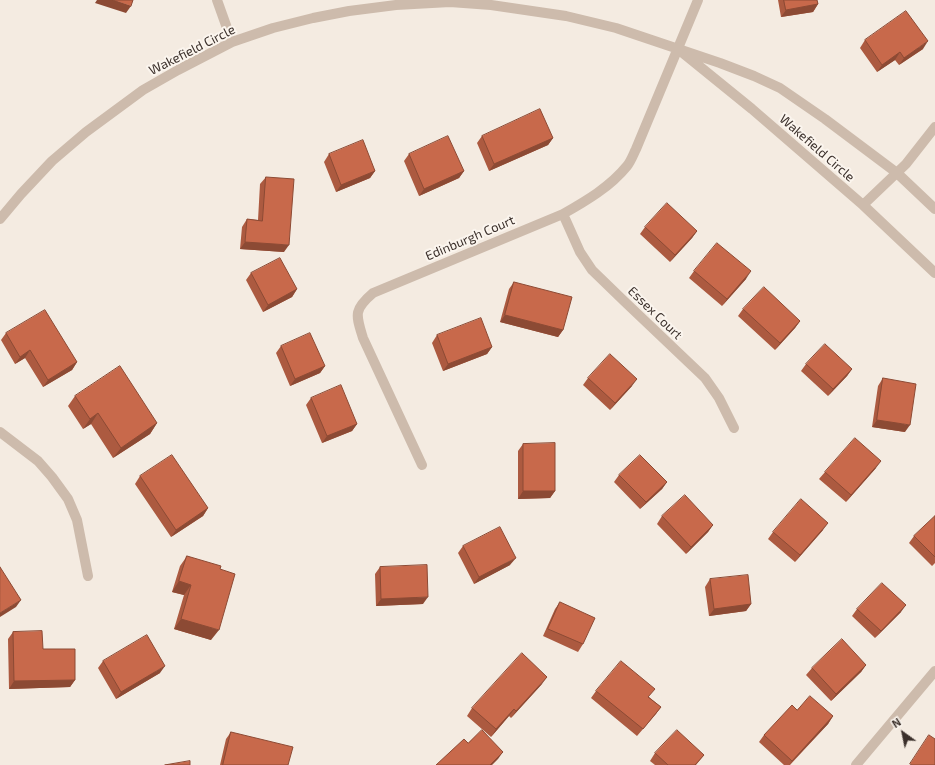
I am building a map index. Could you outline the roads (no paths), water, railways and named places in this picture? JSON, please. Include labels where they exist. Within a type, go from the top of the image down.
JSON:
[{"type":"street","points":[[217,0],[232,42]]},
{"type":"street","name":"Edinburgh Court","points":[[422,465],[363,338],[357,319],[358,310],[364,301],[373,293],[563,214],[583,203],[600,191],[628,165],[698,0]]},
{"type":"street","name":"Wakefield Circle","points":[[0,218],[52,161],[86,132],[143,90],[232,42],[273,28],[313,18],[396,5],[450,1],[491,5],[566,16],[616,28],[754,76],[780,88],[825,119],[896,173],[935,209]]},
{"type":"street","name":"Wakefield Circle","points":[[678,49],[752,109],[863,205],[935,273]]},
{"type":"street","points":[[863,205],[906,164],[935,127]]},
{"type":"street","name":"Essex Court","points":[[563,214],[580,252],[592,270],[705,378],[719,398],[734,428]]},
{"type":"street","points":[[0,432],[38,461],[52,477],[68,500],[77,520],[88,576]]},
{"type":"street","points":[[856,765],[935,671]]}]
